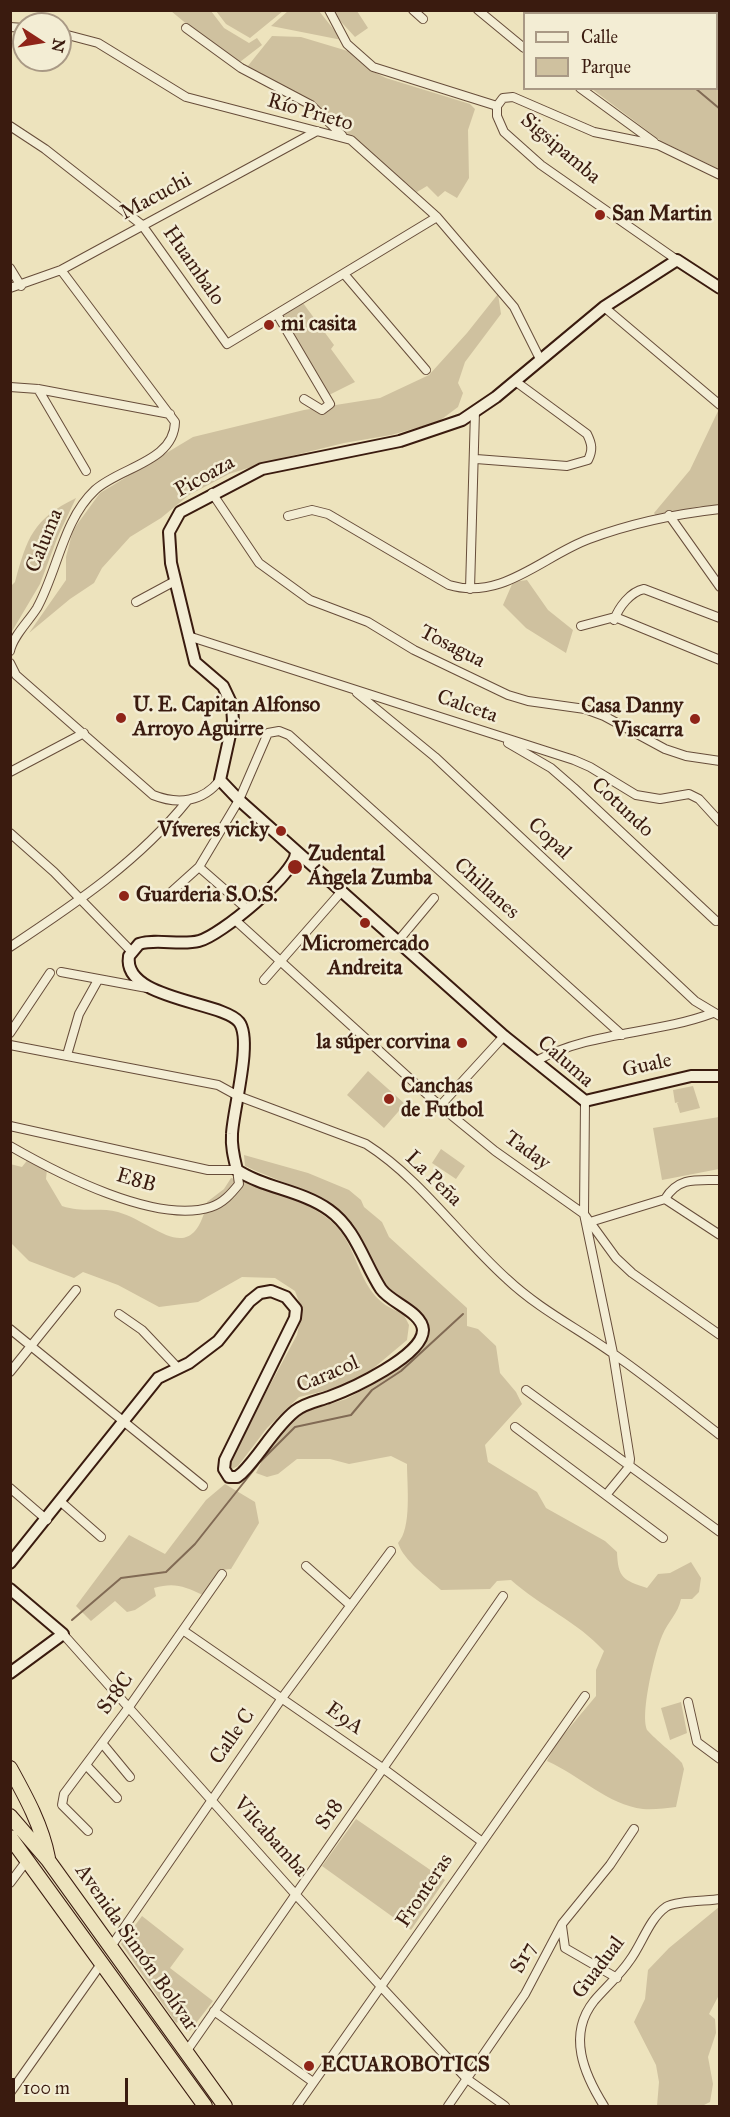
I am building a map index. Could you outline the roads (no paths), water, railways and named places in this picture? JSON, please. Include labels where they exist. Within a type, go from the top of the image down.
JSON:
[{"type":"highway","points":[[10,1768],[38,1825],[48,1860]]},
{"type":"highway","name":"Avenida Simón Bolívar","points":[[10,1816],[48,1860],[185,2054],[225,2106]]},
{"type":"highway","name":"Avenida Simón Bolívar","points":[[10,1837],[205,2106]]},
{"type":"street","name":"Sigsipamba","points":[[329,10],[347,44],[373,67],[497,106],[497,116],[504,132],[541,165],[720,288]]},
{"type":"street","points":[[413,10],[423,19]]},
{"type":"street","points":[[478,10],[523,46]]},
{"type":"street","points":[[186,28],[241,68],[311,105],[343,136]]},
{"type":"street","name":"Río Prieto","points":[[72,36],[98,44],[186,97],[343,136],[351,140],[437,217],[514,307],[540,359]]},
{"type":"street","points":[[583,90],[658,145],[720,176]]},
{"type":"street","points":[[497,106],[503,98],[513,97],[594,132],[658,145]]},
{"type":"street","name":"Huambalo","points":[[10,126],[45,149],[142,225],[227,344],[277,314]]},
{"type":"street","name":"Macuchi","points":[[10,288],[61,270],[317,131]]},
{"type":"street","points":[[304,399],[317,409],[327,409],[328,399],[277,314],[345,275],[437,217]]},
{"type":"street","name":"Picoaza","points":[[220,780],[231,732],[232,705],[223,686],[195,662],[175,581],[169,546],[171,526],[180,512],[212,493],[262,469],[400,441],[439,429],[475,411],[604,308],[677,260]]},
{"type":"street","points":[[10,268],[21,285]]},
{"type":"street","points":[[61,270],[170,414]]},
{"type":"street","points":[[345,275],[426,370]]},
{"type":"street","points":[[604,308],[720,405]]},
{"type":"street","points":[[476,459],[567,466],[588,460],[592,453],[592,443],[587,434],[515,381]]},
{"type":"street","points":[[10,387],[38,389],[170,414]]},
{"type":"street","points":[[38,389],[86,471]]},
{"type":"street","points":[[470,589],[476,459],[475,411]]},
{"type":"street","name":"Caluma","points":[[10,651],[50,582],[69,528],[81,505],[97,488],[164,449],[175,434],[175,422],[170,414]]},
{"type":"street","name":"Tosagua","points":[[212,493],[259,563],[310,600],[368,622],[414,650],[508,695],[528,701],[585,709],[604,716],[665,748],[686,756],[720,761]]},
{"type":"street","points":[[288,516],[312,510],[327,514],[356,528],[449,585],[470,589],[502,584],[588,539],[669,514],[720,509]]},
{"type":"street","points":[[669,514],[720,587]]},
{"type":"street","points":[[136,603],[175,581]]},
{"type":"street","points":[[614,619],[636,591],[644,589],[720,618]]},
{"type":"street","points":[[581,626],[614,619],[720,660]]},
{"type":"street","name":"Calceta","points":[[188,636],[582,763],[636,795],[660,799],[689,794],[699,799],[720,822]]},
{"type":"street","points":[[10,663],[16,675],[153,795],[173,801],[188,800],[210,790],[220,780]]},
{"type":"street","name":"Copal","points":[[353,690],[435,758],[696,1001],[716,1015]]},
{"type":"street","name":"Chillanes","points":[[239,800],[268,733],[279,731],[289,735],[622,1035]]},
{"type":"street","points":[[10,772],[84,733]]},
{"type":"street","name":"Cotundo","points":[[494,735],[551,768],[716,921]]},
{"type":"street","name":"Caluma","points":[[220,780],[296,853],[342,891],[504,1036],[585,1101],[584,1214],[613,1353],[629,1467]]},
{"type":"street","points":[[10,947],[80,901],[173,819],[188,800]]},
{"type":"street","points":[[170,894],[199,867],[239,800]]},
{"type":"street","points":[[10,833],[54,872],[131,951]]},
{"type":"street","points":[[154,989],[131,970],[128,961],[131,951],[143,943],[197,942],[211,936],[247,909],[293,865],[296,853]]},
{"type":"street","points":[[199,867],[247,909]]},
{"type":"street","points":[[264,980],[342,891]]},
{"type":"street","points":[[398,941],[434,898]]},
{"type":"street","name":"Taday","points":[[234,919],[440,1106],[495,1151],[584,1214],[616,1258],[632,1273],[720,1335]]},
{"type":"street","points":[[10,1126],[208,1170],[237,1170],[231,1147],[244,1035],[237,1020],[228,1013],[192,1004],[154,989],[61,972]]},
{"type":"street","points":[[10,1033],[50,973]]},
{"type":"street","points":[[67,1055],[79,1014],[98,980]]},
{"type":"street","points":[[536,1061],[554,1051],[598,1037],[622,1035],[716,1015]]},
{"type":"street","points":[[440,1106],[504,1036]]},
{"type":"street","name":"La Peña","points":[[10,1045],[218,1085],[238,1096],[346,1136],[381,1154],[431,1200],[506,1278],[534,1303],[613,1353],[720,1435]]},
{"type":"street","name":"Guale","points":[[585,1101],[691,1076],[720,1076]]},
{"type":"street","name":"E8B","points":[[10,1146],[56,1172],[128,1200],[170,1209],[211,1207],[229,1197],[239,1184],[237,1170]]},
{"type":"street","name":"Caracol","points":[[10,1563],[61,1503],[158,1378],[178,1368],[218,1341],[250,1301],[260,1293],[267,1291],[281,1294],[294,1305],[294,1324],[225,1460],[226,1474],[234,1478],[246,1469],[298,1408],[360,1384],[388,1368],[413,1348],[421,1338],[423,1329],[419,1321],[383,1292],[345,1225],[336,1215],[310,1198],[237,1170]]},
{"type":"street","points":[[590,1222],[665,1199],[672,1187],[692,1180],[720,1180]]},
{"type":"street","points":[[665,1199],[720,1235]]},
{"type":"street","points":[[10,1372],[76,1290]]},
{"type":"street","points":[[119,1314],[142,1330],[178,1368]]},
{"type":"street","points":[[10,1329],[203,1486]]},
{"type":"street","points":[[526,1390],[720,1532]]},
{"type":"street","points":[[515,1427],[663,1538]]},
{"type":"street","points":[[606,1495],[629,1467]]},
{"type":"street","points":[[10,1488],[47,1520]]},
{"type":"street","points":[[61,1503],[101,1537]]},
{"type":"street","name":"Calle C","points":[[110,1948],[282,1698],[391,1551]]},
{"type":"street","points":[[306,1566],[350,1605]]},
{"type":"street","name":"S18C","points":[[88,1831],[62,1801],[222,1574]]},
{"type":"street","name":"Vilcabamba","points":[[10,1589],[63,1634],[296,1895],[467,2079],[505,2106]]},
{"type":"street","name":"S18","points":[[185,2054],[503,1596]]},
{"type":"street","name":"E9A","points":[[184,1631],[384,1769],[481,1841]]},
{"type":"street","points":[[10,1673],[63,1634]]},
{"type":"street","name":"Fronteras","points":[[297,2106],[585,1696]]},
{"type":"street","points":[[688,1702],[697,1742],[719,1756]]},
{"type":"street","points":[[102,1743],[130,1777]]},
{"type":"street","points":[[86,1765],[117,1798]]},
{"type":"street","name":"S17","points":[[448,2106],[525,1994],[562,1924],[610,1865],[634,1828]]},
{"type":"street","points":[[10,1883],[28,1859]]},
{"type":"street","name":"Guadual","points":[[604,2106],[585,2069],[579,2044],[581,2025],[593,2003],[617,1978],[656,1917],[667,1906],[720,1899]]},
{"type":"street","points":[[562,1924],[565,1948],[617,1978]]},
{"type":"street","points":[[10,2093],[100,1964]]},
{"type":"street","points":[[214,2011],[313,2082]]},
{"type":"waterway","points":[[697,90],[720,109]]},
{"type":"waterway","points":[[72,1620],[121,1578],[166,1572],[195,1544],[260,1462],[295,1427],[351,1415],[372,1390],[401,1371],[463,1314]]},
{"type":"place","name":"San Martin","points":[[600,215]]},
{"type":"place","name":"mi casita","points":[[269,325]]},
{"type":"place","name":"U. E. Capitan Alfonso Arroyo Aguirre","points":[[121,718]]},
{"type":"place","name":"Casa Danny Viscarra","points":[[695,719]]},
{"type":"place","name":"Víveres vicky","points":[[281,831]]},
{"type":"place","name":"Zudental Ángela Zumba","points":[[295,867]]},
{"type":"place","name":"Guarderia S.O.S.","points":[[124,896]]},
{"type":"place","name":"Micromercado Andreita","points":[[365,923]]},
{"type":"place","name":"la súper corvina","points":[[462,1043]]},
{"type":"place","name":"Canchas de Futbol","points":[[389,1099]]},
{"type":"place","name":"ECUAROBOTICS","points":[[309,2066]]}]
